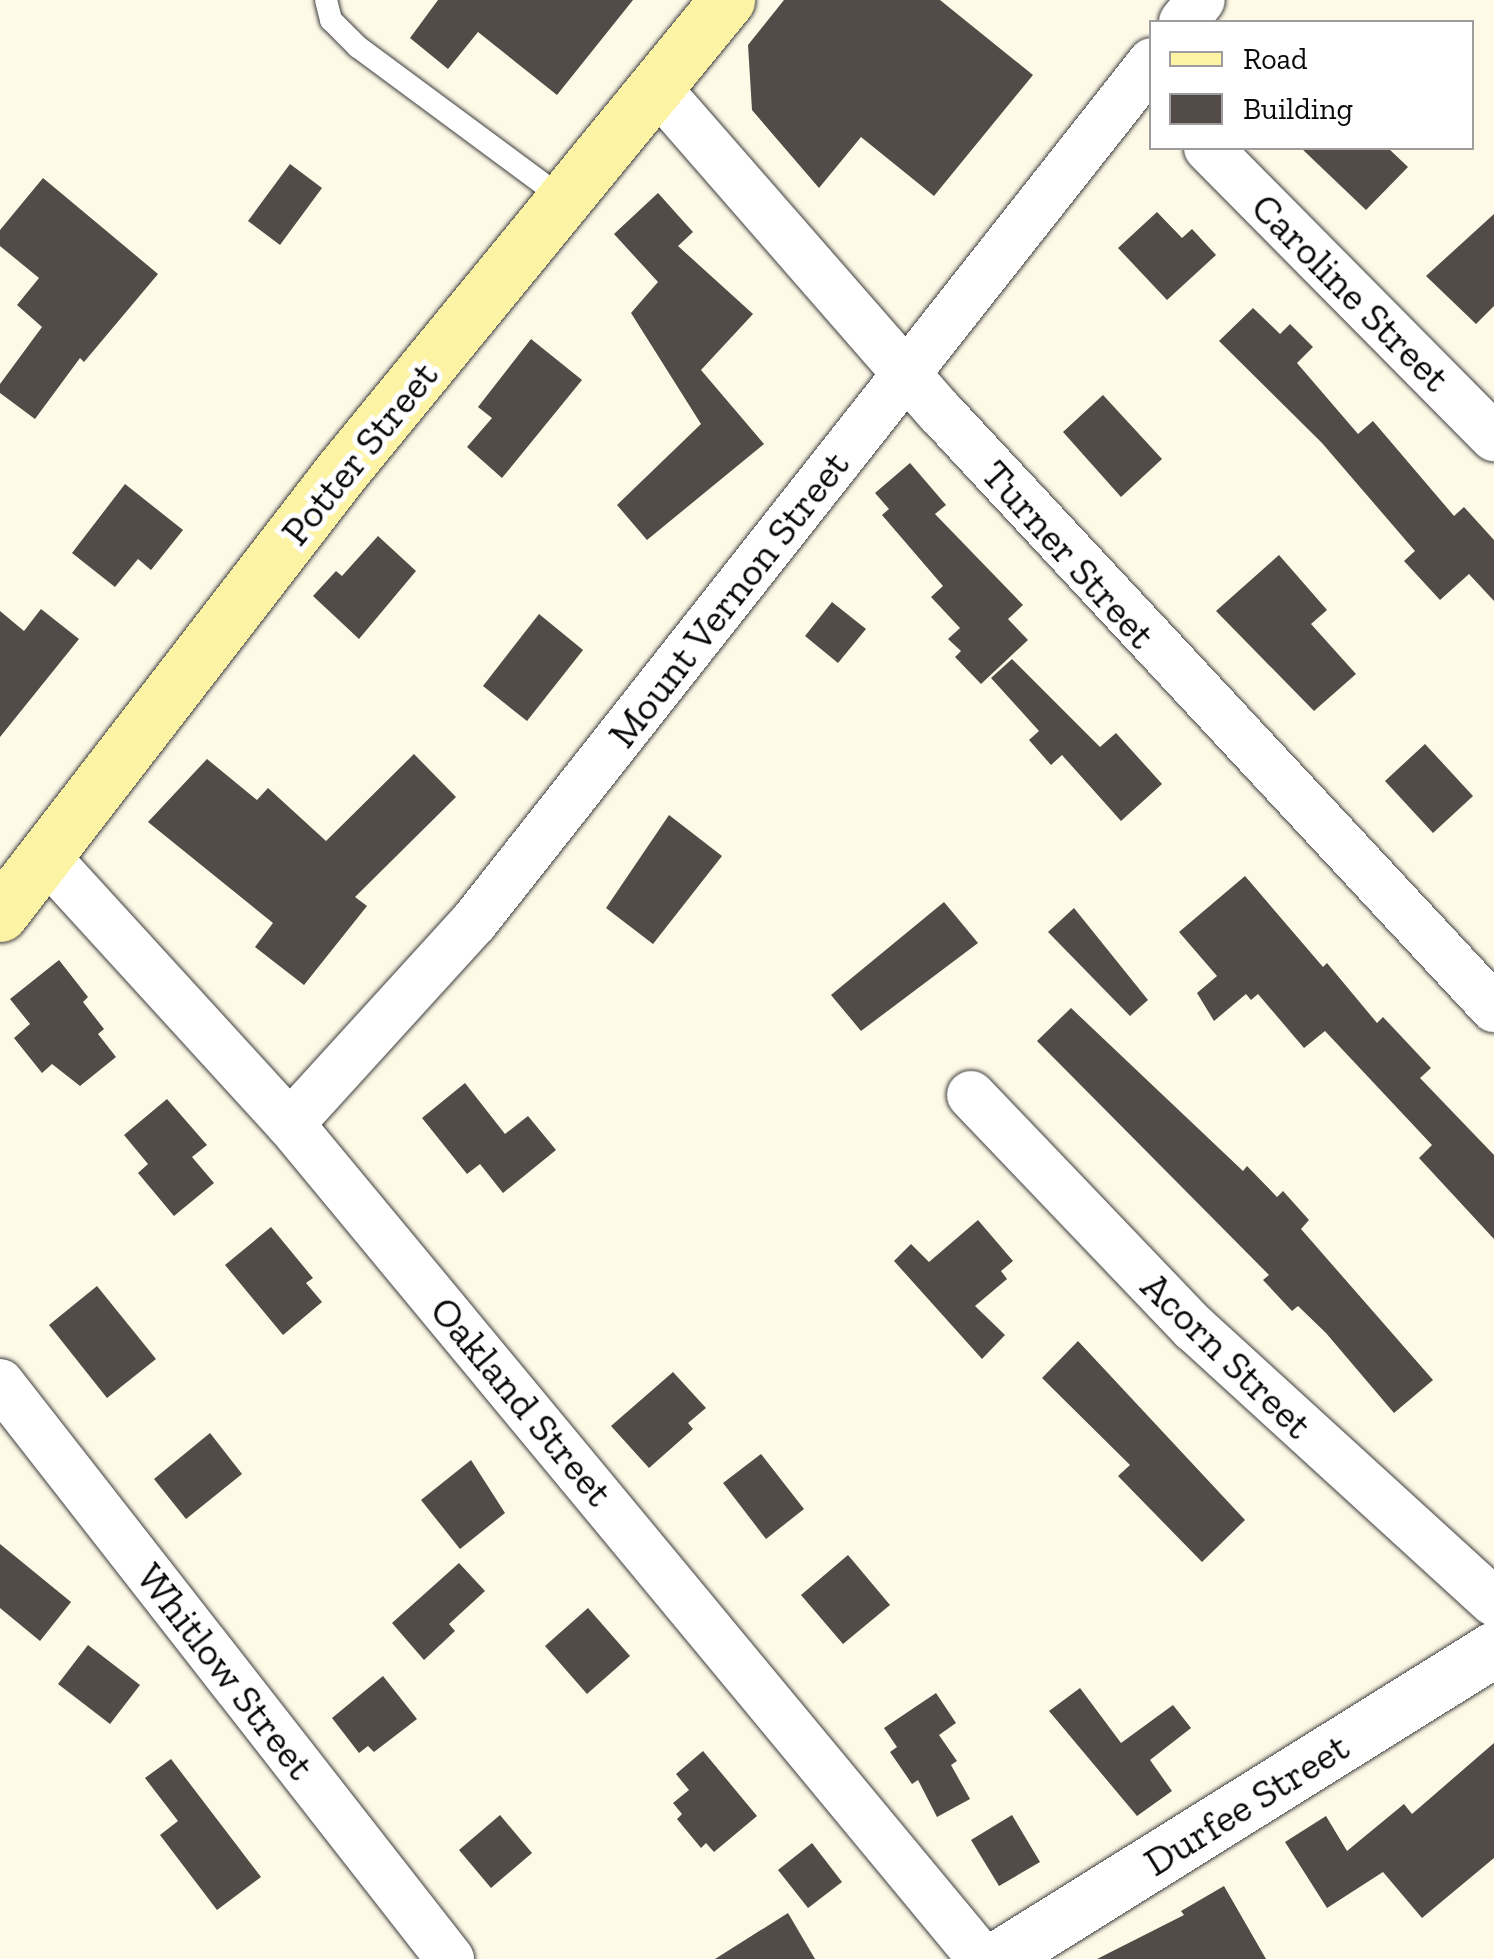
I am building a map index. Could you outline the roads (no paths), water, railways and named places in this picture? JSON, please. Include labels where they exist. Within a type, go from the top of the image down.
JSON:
[{"type":"main road","name":"Potter Street","points":[[0,914],[341,472],[727,0]]},
{"type":"street","points":[[1185,20],[1201,0]]},
{"type":"street","name":"Mount Vernon Street","points":[[290,1124],[474,922],[904,372],[1147,77]]},
{"type":"street","name":"Turner Street","points":[[657,88],[904,372],[1494,1008]]},
{"type":"street","name":"Caroline Street","points":[[1210,150],[1494,437]]},
{"type":"street","name":"Oakland Street","points":[[46,857],[290,1124],[999,1958]]},
{"type":"street","name":"Acorn Street","points":[[971,1096],[1194,1328],[1494,1602]]},
{"type":"street","name":"Whitlow Street","points":[[0,1383],[450,1959]]},
{"type":"street","name":"Durfee Street","points":[[999,1958],[1494,1649]]},
{"type":"lane","points":[[326,0],[331,20],[358,47],[565,200]]}]
